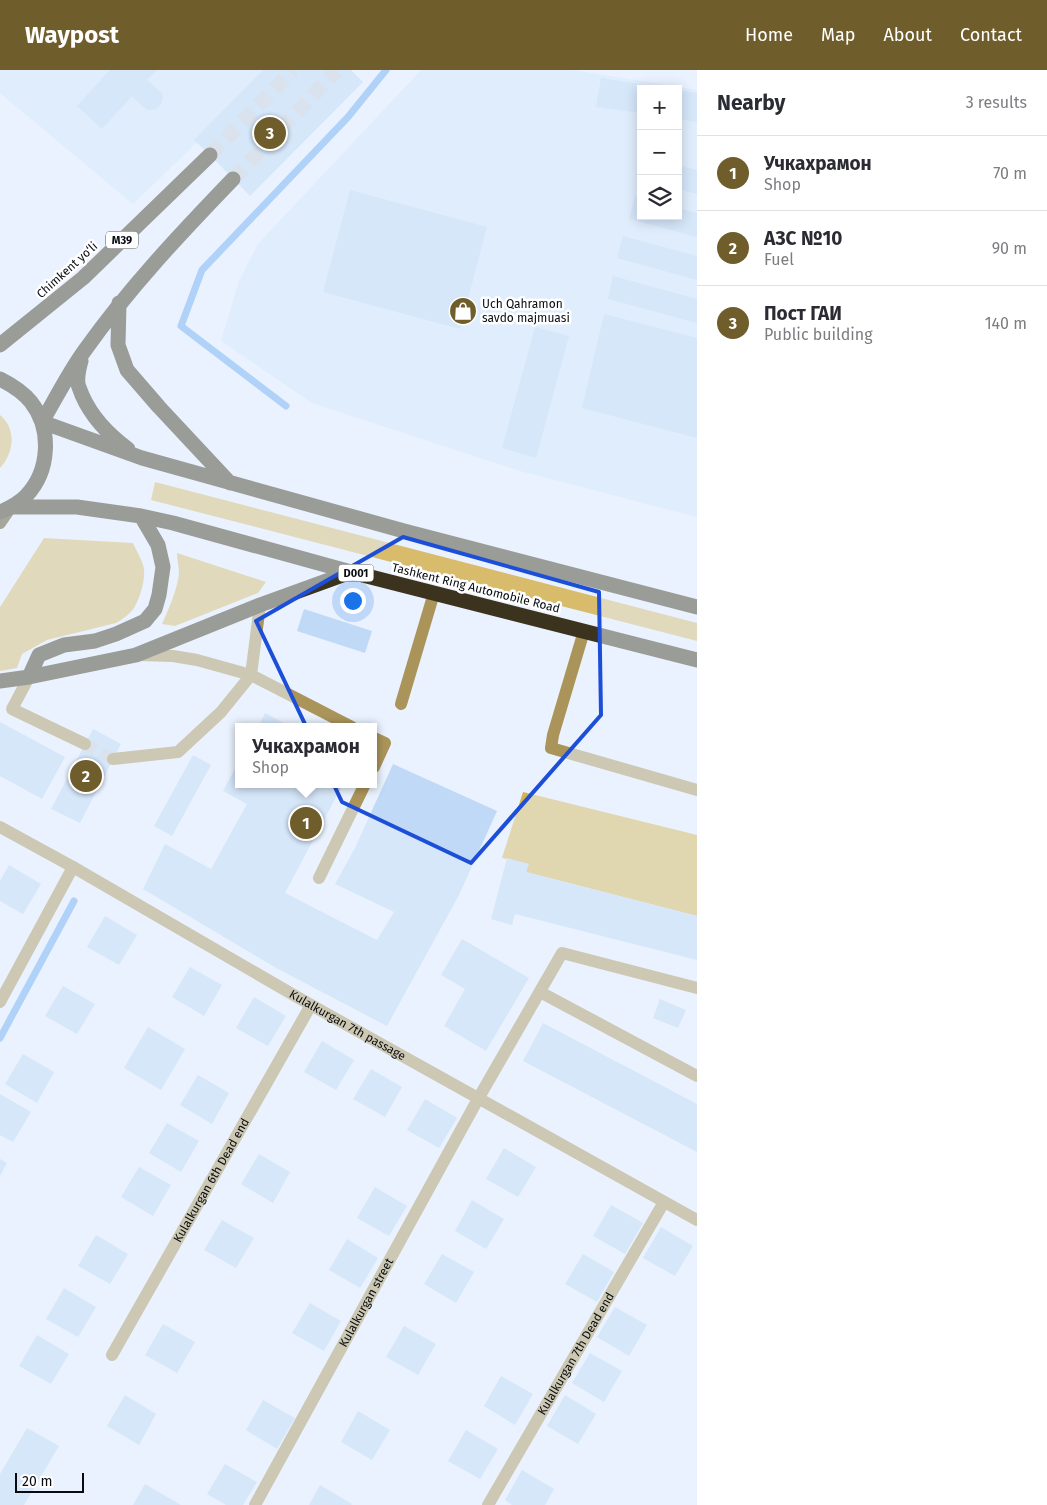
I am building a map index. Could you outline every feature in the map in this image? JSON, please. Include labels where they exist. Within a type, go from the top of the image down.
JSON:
[{"type":"highway","name":"Chimkent yo‘li","points":[[0,332],[29,322],[82,278],[210,155]]},
{"type":"highway","points":[[42,422],[84,351],[119,304],[176,238],[232,179]]},
{"type":"highway","points":[[119,304],[118,345],[127,370],[230,483]]},
{"type":"highway","name":"M39","points":[[0,344],[29,322]]},
{"type":"highway","points":[[84,351],[79,368],[78,385],[86,403],[96,419],[110,434],[142,458]]},
{"type":"highway","points":[[0,379],[15,387],[31,402],[42,422],[46,441],[44,461],[38,479],[27,495],[6,510]]},
{"type":"highway","points":[[42,422],[142,458],[230,483],[404,532],[697,607]]},
{"type":"highway","name":"Tashkent Ring Automobile Road","points":[[6,510],[77,507],[141,516],[351,572],[697,660]]},
{"type":"highway","points":[[29,677],[39,655],[64,645],[95,641],[116,634],[144,621],[155,609],[163,567],[158,545],[141,516]]},
{"type":"highway","points":[[0,681],[29,677],[136,654],[260,605],[351,572]]},
{"type":"main road","points":[[0,523],[6,510]]},
{"type":"street","points":[[401,704],[434,593]]},
{"type":"street","points":[[113,759],[178,752],[221,712],[251,675],[260,605]]},
{"type":"street","points":[[584,631],[553,735],[551,748],[697,790]]},
{"type":"street","points":[[136,654],[173,656],[197,660],[251,675],[344,723]]},
{"type":"street","points":[[29,677],[12,709],[85,744]]},
{"type":"street","points":[[377,739],[385,743],[377,760]]},
{"type":"street","points":[[319,878],[363,788]]},
{"type":"street","name":"Kulalkurgan 7th passage","points":[[0,827],[73,867],[312,1006],[697,1220]]},
{"type":"street","points":[[0,1002],[73,867]]},
{"type":"street","name":"Kulalkurgan street","points":[[255,1505],[478,1099],[562,953],[697,988]]},
{"type":"street","points":[[540,992],[697,1076]]},
{"type":"street","name":"Kulalkurgan 6th Dead end","points":[[112,1356],[312,1006]]},
{"type":"street","name":"Kulalkurgan 7th Dead end","points":[[488,1505],[664,1202]]},
{"type":"highlighted area","points":[[403,537],[599,592],[601,715],[471,863],[342,802],[256,621]]},
{"type":"shaded area","points":[[0,70],[272,70],[133,204],[0,93]]},
{"type":"shaded area","name":"Uch Qahramon savdo majmuasi","points":[[421,70],[573,70],[666,85],[637,85],[637,220],[682,220],[682,88],[697,90],[697,517],[520,471],[312,403],[221,341],[239,281],[258,244]]},
{"type":"shaded area","points":[[0,415],[9,427],[12,441],[5,462],[0,468]]},
{"type":"shaded area","points":[[155,482],[697,623],[697,641],[151,500]]},
{"type":"shaded area","points":[[44,538],[133,543],[144,570],[141,593],[132,610],[116,623],[47,640],[22,654],[17,668],[0,671],[0,607]]},
{"type":"shaded area","points":[[177,553],[266,582],[258,593],[175,626],[162,624],[178,580]]},
{"type":"shaded area","points":[[523,792],[697,835],[697,916],[526,872],[528,864],[502,858]]},
{"type":"building","points":[[110,70],[157,70],[147,80],[162,93],[161,104],[156,109],[147,110],[132,96],[102,129],[77,106]]},
{"type":"building","points":[[263,70],[351,70],[363,82],[250,196],[194,140]]},
{"type":"building","points":[[601,78],[645,85],[637,85],[637,112],[596,107]]},
{"type":"building","points":[[682,91],[697,93],[697,122],[682,120]]},
{"type":"building","points":[[682,166],[697,170],[697,194],[682,190]]},
{"type":"building","points":[[350,190],[487,227],[460,329],[323,292]]},
{"type":"building","points":[[635,196],[637,196],[637,220],[682,220],[682,209],[697,213],[697,237],[629,219]]},
{"type":"building","points":[[623,236],[697,256],[697,280],[617,258]]},
{"type":"building","points":[[613,276],[697,299],[697,323],[608,299]]},
{"type":"building","points":[[604,314],[697,338],[697,438],[582,408]]},
{"type":"building","points":[[535,327],[569,336],[536,458],[502,448]]},
{"type":"building","points":[[304,609],[372,631],[365,653],[297,631]]},
{"type":"building","points":[[265,713],[284,723],[260,723]]},
{"type":"building","points":[[0,722],[65,757],[42,799],[0,776]]},
{"type":"building","points":[[93,729],[121,744],[80,823],[51,809]]},
{"type":"building","points":[[193,755],[211,765],[172,836],[154,826]]},
{"type":"building","points":[[393,764],[497,811],[459,895],[387,1026],[278,969],[143,889],[165,844],[211,869],[247,804],[223,791],[235,769],[235,788],[341,788],[285,893],[377,940],[394,912],[335,884],[355,848]]},
{"type":"building","points":[[507,858],[529,864],[526,872],[697,916],[697,960],[515,914],[512,925],[491,919]]},
{"type":"building","points":[[9,865],[41,884],[23,914],[0,901],[0,881]]},
{"type":"building","points":[[105,916],[137,935],[119,965],[87,947]]},
{"type":"building","points":[[462,939],[529,978],[486,1051],[444,1026],[465,989],[441,975]]},
{"type":"building","points":[[190,967],[222,985],[204,1016],[172,997]]},
{"type":"building","points":[[63,986],[95,1004],[77,1034],[45,1016]]},
{"type":"building","points":[[254,997],[286,1016],[268,1046],[236,1028]]},
{"type":"building","points":[[660,999],[686,1010],[678,1028],[653,1018]]},
{"type":"building","points":[[543,1023],[697,1104],[697,1152],[523,1061]]},
{"type":"building","points":[[148,1027],[185,1049],[161,1090],[124,1068]]},
{"type":"building","points":[[322,1041],[354,1060],[336,1090],[304,1072]]},
{"type":"building","points":[[23,1054],[54,1072],[37,1103],[5,1084]]},
{"type":"building","points":[[371,1069],[402,1087],[385,1117],[353,1099]]},
{"type":"building","points":[[198,1075],[229,1093],[212,1124],[180,1105]]},
{"type":"building","points":[[0,1094],[31,1112],[13,1142],[0,1135]]},
{"type":"building","points":[[425,1099],[457,1118],[439,1148],[407,1130]]},
{"type":"building","points":[[167,1123],[199,1141],[181,1172],[149,1153]]},
{"type":"building","points":[[504,1148],[536,1167],[518,1197],[486,1179]]},
{"type":"building","points":[[259,1154],[290,1172],[273,1203],[241,1184]]},
{"type":"building","points":[[0,1159],[7,1163],[0,1176]]},
{"type":"building","points":[[139,1167],[171,1185],[153,1216],[121,1197]]},
{"type":"building","points":[[375,1187],[407,1206],[389,1236],[357,1218]]},
{"type":"building","points":[[472,1200],[504,1219],[486,1249],[455,1231]]},
{"type":"building","points":[[611,1205],[643,1223],[625,1254],[593,1236]]},
{"type":"building","points":[[222,1220],[254,1238],[236,1268],[204,1250]]},
{"type":"building","points":[[661,1227],[693,1246],[675,1276],[643,1258]]},
{"type":"building","points":[[96,1235],[128,1254],[110,1284],[78,1266]]},
{"type":"building","points":[[347,1239],[378,1258],[360,1288],[329,1270]]},
{"type":"building","points":[[442,1254],[474,1272],[456,1303],[424,1284]]},
{"type":"building","points":[[583,1254],[614,1272],[597,1302],[565,1284]]},
{"type":"building","points":[[64,1288],[96,1307],[78,1337],[46,1319]]},
{"type":"building","points":[[310,1303],[341,1321],[324,1351],[292,1333]]},
{"type":"building","points":[[615,1307],[647,1325],[629,1356],[597,1337]]},
{"type":"building","points":[[163,1324],[195,1342],[177,1373],[145,1355]]},
{"type":"building","points":[[404,1326],[436,1344],[418,1375],[386,1357]]},
{"type":"building","points":[[37,1335],[69,1354],[51,1384],[19,1366]]},
{"type":"building","points":[[590,1353],[622,1371],[604,1402],[572,1383]]},
{"type":"building","points":[[501,1376],[533,1394],[515,1425],[484,1406]]},
{"type":"building","points":[[125,1395],[156,1414],[139,1445],[107,1426]]},
{"type":"building","points":[[565,1395],[596,1414],[578,1444],[547,1426]]},
{"type":"building","points":[[263,1400],[295,1418],[277,1449],[246,1430]]},
{"type":"building","points":[[358,1411],[390,1430],[372,1460],[341,1442]]},
{"type":"building","points":[[27,1428],[59,1446],[24,1505],[0,1505],[0,1474]]},
{"type":"building","points":[[466,1430],[498,1449],[480,1479],[448,1461]]},
{"type":"building","points":[[225,1464],[257,1482],[243,1505],[226,1505],[207,1494]]},
{"type":"building","points":[[522,1470],[554,1489],[545,1505],[512,1505],[505,1500]]},
{"type":"building","points":[[145,1484],[181,1505],[133,1505]]},
{"type":"building","points":[[320,1485],[352,1504],[309,1505]]},
{"type":"waterway","points":[[286,406],[181,326],[202,270],[348,117],[386,70]]},
{"type":"waterway","points":[[0,1038],[74,901]]},
{"type":"tunnel","points":[[210,155],[293,70]]},
{"type":"tunnel","points":[[233,179],[337,70]]},
{"type":"tunnel","points":[[85,744],[113,759]]},
{"type":"place","name":"Пост ГАИ","points":[[270,133]]},
{"type":"place","name":"Uch Qahramon savdo majmuasi","points":[[463,311]]},
{"type":"place","name":"АЗС №10","points":[[86,776]]},
{"type":"place","name":"Учкахрамон","points":[[306,823]]}]
